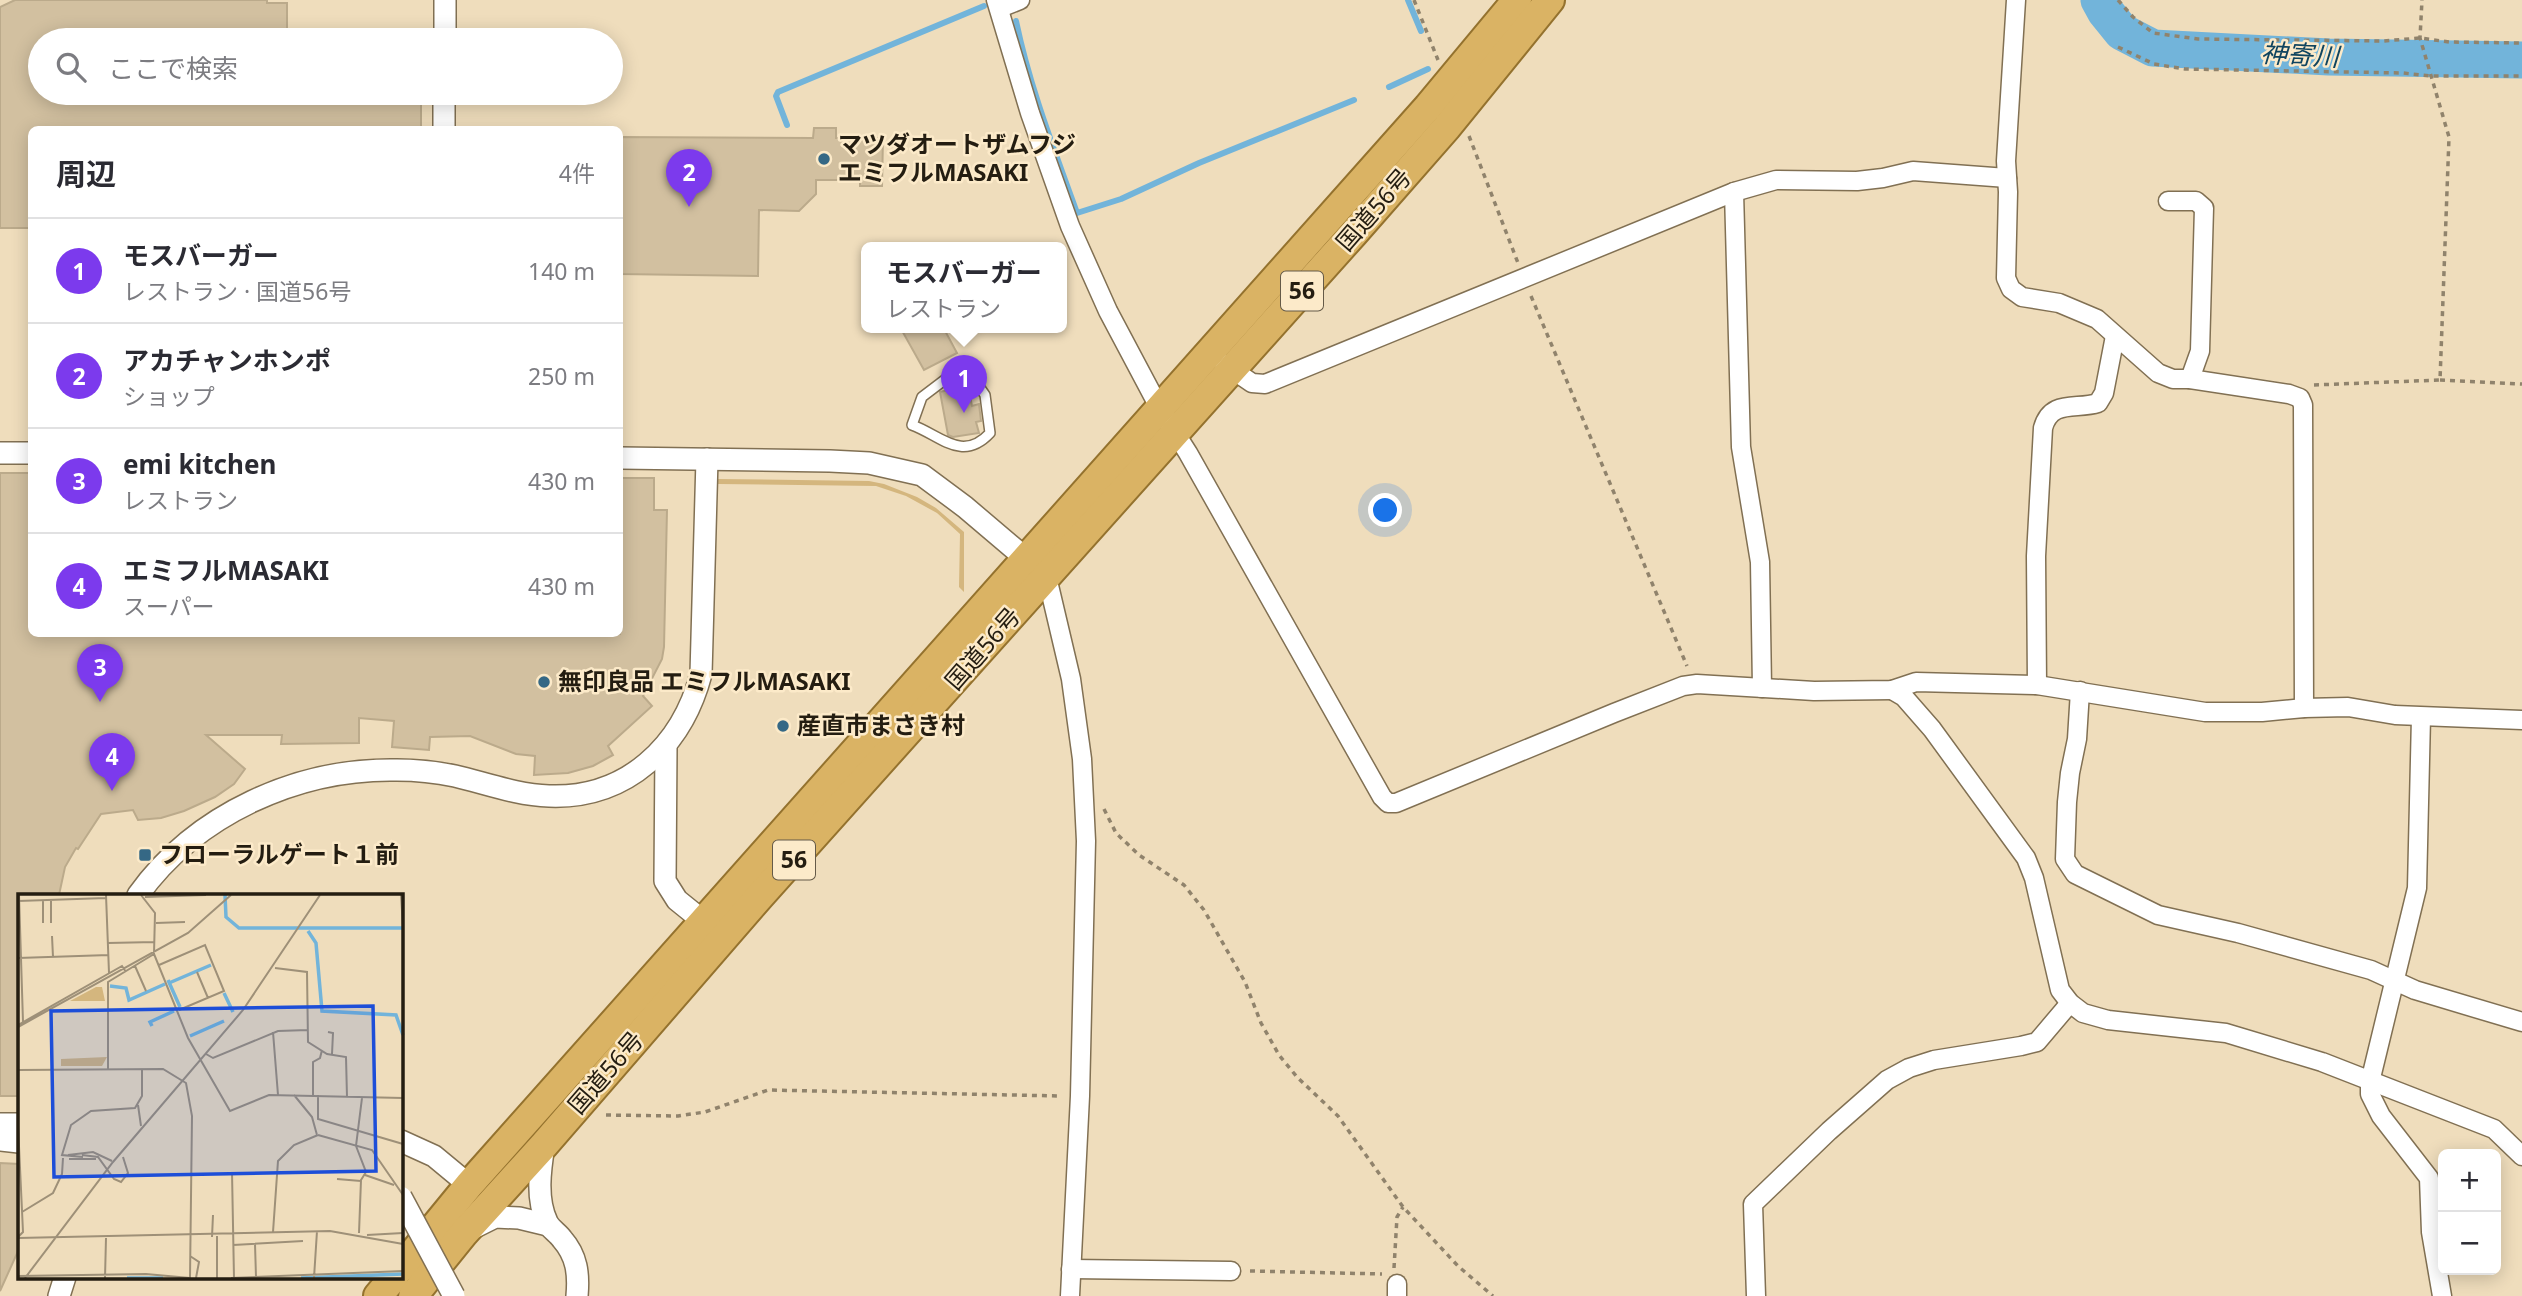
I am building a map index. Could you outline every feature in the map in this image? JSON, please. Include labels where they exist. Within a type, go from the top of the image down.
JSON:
[{"type":"highway","name":"国道56号","points":[[402,1268],[469,1185],[703,921],[1037,568],[1176,434],[1221,362],[1517,0]]},
{"type":"highway","name":"国道56号","points":[[413,1296],[464,1233],[760,896],[1037,568],[1160,409],[1221,362],[1459,111],[1550,0]]},
{"type":"highway","points":[[378,1296],[393,1278]]},
{"type":"street","points":[[444,28],[445,0]]},
{"type":"street","points":[[1020,0],[998,4],[1030,113],[1070,226],[1108,311],[1160,409],[1337,721],[1388,803],[1396,803],[1614,713],[1695,684],[1814,691],[1892,690],[1916,682],[2037,685],[2205,712],[2348,707],[2421,717],[2522,720]]},
{"type":"street","points":[[2016,0],[2007,178],[2006,278],[2011,289],[2022,297],[2059,303],[2097,319],[2158,373],[2173,379],[2190,379],[2290,394],[2300,398],[2303,405],[2304,708]]},
{"type":"street","points":[[444,105],[444,126]]},
{"type":"street","points":[[1221,362],[1252,383],[1265,384],[1734,192],[1776,180],[1857,181],[1913,171],[2007,178]]},
{"type":"street","points":[[1734,192],[1741,447],[1760,562],[1762,688]]},
{"type":"street","points":[[2168,201],[2196,201],[2204,208],[2200,351],[2190,379]]},
{"type":"street","points":[[2037,685],[2036,556],[2043,428],[2046,418],[2054,410],[2098,402],[2104,393],[2115,336]]},
{"type":"street","points":[[0,453],[28,453]]},
{"type":"street","points":[[623,458],[846,461],[869,463],[922,475],[965,507],[1037,568],[1071,679],[1082,759],[1086,841],[1080,1096],[1070,1296]]},
{"type":"street","points":[[139,894],[183,847],[218,820],[257,798],[298,782],[338,774],[398,770],[451,775],[523,793],[575,795],[627,778],[645,766],[666,747],[681,726],[695,699],[701,674],[707,459]]},
{"type":"street","points":[[1892,690],[1904,696],[1932,729],[2026,858],[2034,878],[2060,990],[2070,1003],[2083,1013],[2108,1020],[2226,1033],[2322,1062],[2494,1129],[2522,1156]]},
{"type":"street","points":[[2080,691],[2077,739],[2067,802],[2065,859],[2075,874],[2158,915],[2238,933],[2371,970],[2415,990],[2522,1022]]},
{"type":"street","points":[[2421,717],[2417,888],[2370,1082],[2370,1094],[2381,1116],[2429,1178],[2431,1232],[2442,1296]]},
{"type":"street","points":[[666,747],[665,881],[677,900],[703,921]]},
{"type":"street","points":[[1756,1296],[1753,1205],[1829,1131],[1887,1080],[1909,1068],[1934,1060],[2037,1042],[2070,1003]]},
{"type":"street","points":[[0,1124],[18,1124]]},
{"type":"street","points":[[0,1140],[18,1142]]},
{"type":"street","points":[[402,1141],[434,1156],[469,1185]]},
{"type":"street","points":[[544,1145],[540,1169],[541,1193],[548,1224],[564,1240],[575,1258],[579,1276],[577,1296]]},
{"type":"street","points":[[402,1199],[454,1296]]},
{"type":"street","points":[[464,1233],[495,1217],[519,1218],[548,1224]]},
{"type":"street","points":[[1071,1269],[1231,1271]]},
{"type":"street","points":[[59,1296],[65,1278]]},
{"type":"lane","points":[[951,375],[971,375],[985,396],[990,433],[980,443],[949,445],[927,430],[912,425],[922,397],[951,375]]},
{"type":"path","points":[[1414,0],[1448,84]]},
{"type":"path","points":[[2118,0],[2133,17],[2154,33],[2187,37],[2522,43]]},
{"type":"path","points":[[2422,0],[2421,40],[2449,137],[2440,380]]},
{"type":"path","points":[[2118,47],[2154,64],[2185,69],[2522,76]]},
{"type":"path","points":[[1459,111],[1524,278],[1695,684]]},
{"type":"path","points":[[2300,398],[2313,385],[2440,380],[2522,384]]},
{"type":"path","points":[[1101,801],[1116,833],[1139,855],[1184,886],[1204,910],[1245,982],[1261,1023],[1279,1055],[1297,1077],[1338,1116],[1403,1207],[1458,1266],[1493,1296]]},
{"type":"path","points":[[606,1115],[678,1115],[705,1112],[768,1090],[1080,1096]]},
{"type":"path","points":[[1231,1271],[1394,1274],[1397,1217],[1403,1207]]},
{"type":"shaded area","points":[[718,479],[869,481],[917,497],[936,508],[964,532],[964,592],[959,587],[960,534],[937,513],[906,496],[876,486],[718,484]]},
{"type":"building","points":[[15,0],[267,0],[267,3],[287,3],[287,28],[28,28],[28,105],[421,105],[421,126],[28,126],[28,228],[0,228],[0,7]]},
{"type":"building","points":[[814,128],[836,128],[836,138],[883,138],[882,186],[860,186],[860,180],[816,180],[816,194],[799,211],[759,210],[758,276],[623,274],[623,137],[813,138]]},
{"type":"building","points":[[903,333],[946,333],[957,353],[924,370]]},
{"type":"building","points":[[968,385],[972,406],[979,404],[981,421],[976,422],[979,433],[953,437],[948,435],[940,392]]},
{"type":"building","points":[[0,473],[28,473],[28,637],[623,637],[623,478],[654,478],[654,510],[667,510],[664,647],[662,659],[643,696],[652,706],[608,746],[613,755],[593,766],[568,773],[534,775],[535,756],[516,754],[470,736],[430,737],[429,750],[392,747],[394,721],[359,718],[359,743],[281,744],[282,735],[206,735],[245,769],[234,784],[215,797],[161,818],[138,820],[133,810],[101,814],[65,867],[59,894],[18,894],[18,1096],[0,1096]]},
{"type":"building","points":[[0,1163],[18,1164],[18,1251],[0,1291]]},
{"type":"waterway","points":[[1408,0],[1421,31]]},
{"type":"waterway","name":"神寄川","points":[[2099,0],[2122,32],[2153,48],[2329,57],[2522,60]]},
{"type":"waterway","points":[[787,125],[776,96],[778,92],[984,6]]},
{"type":"waterway","points":[[1016,21],[1035,94],[1077,213],[1121,199],[1199,163],[1354,100]]},
{"type":"waterway","points":[[1389,87],[1428,69]]},
{"type":"place","name":"マツダオートザムフジ エミフルMASAKI","points":[[824,159]]},
{"type":"place","name":"アカチャンホンポ","points":[[689,207]]},
{"type":"place","name":"モスバーガー","points":[[964,413]]},
{"type":"place","name":"無印良品 エミフルMASAKI","points":[[544,682]]},
{"type":"place","name":"emi kitchen","points":[[100,702]]},
{"type":"place","name":"産直市まさき村","points":[[783,726]]},
{"type":"place","name":"エミフルMASAKI","points":[[112,791]]},
{"type":"place","name":"フローラルゲート１前","points":[[145,855]]}]
